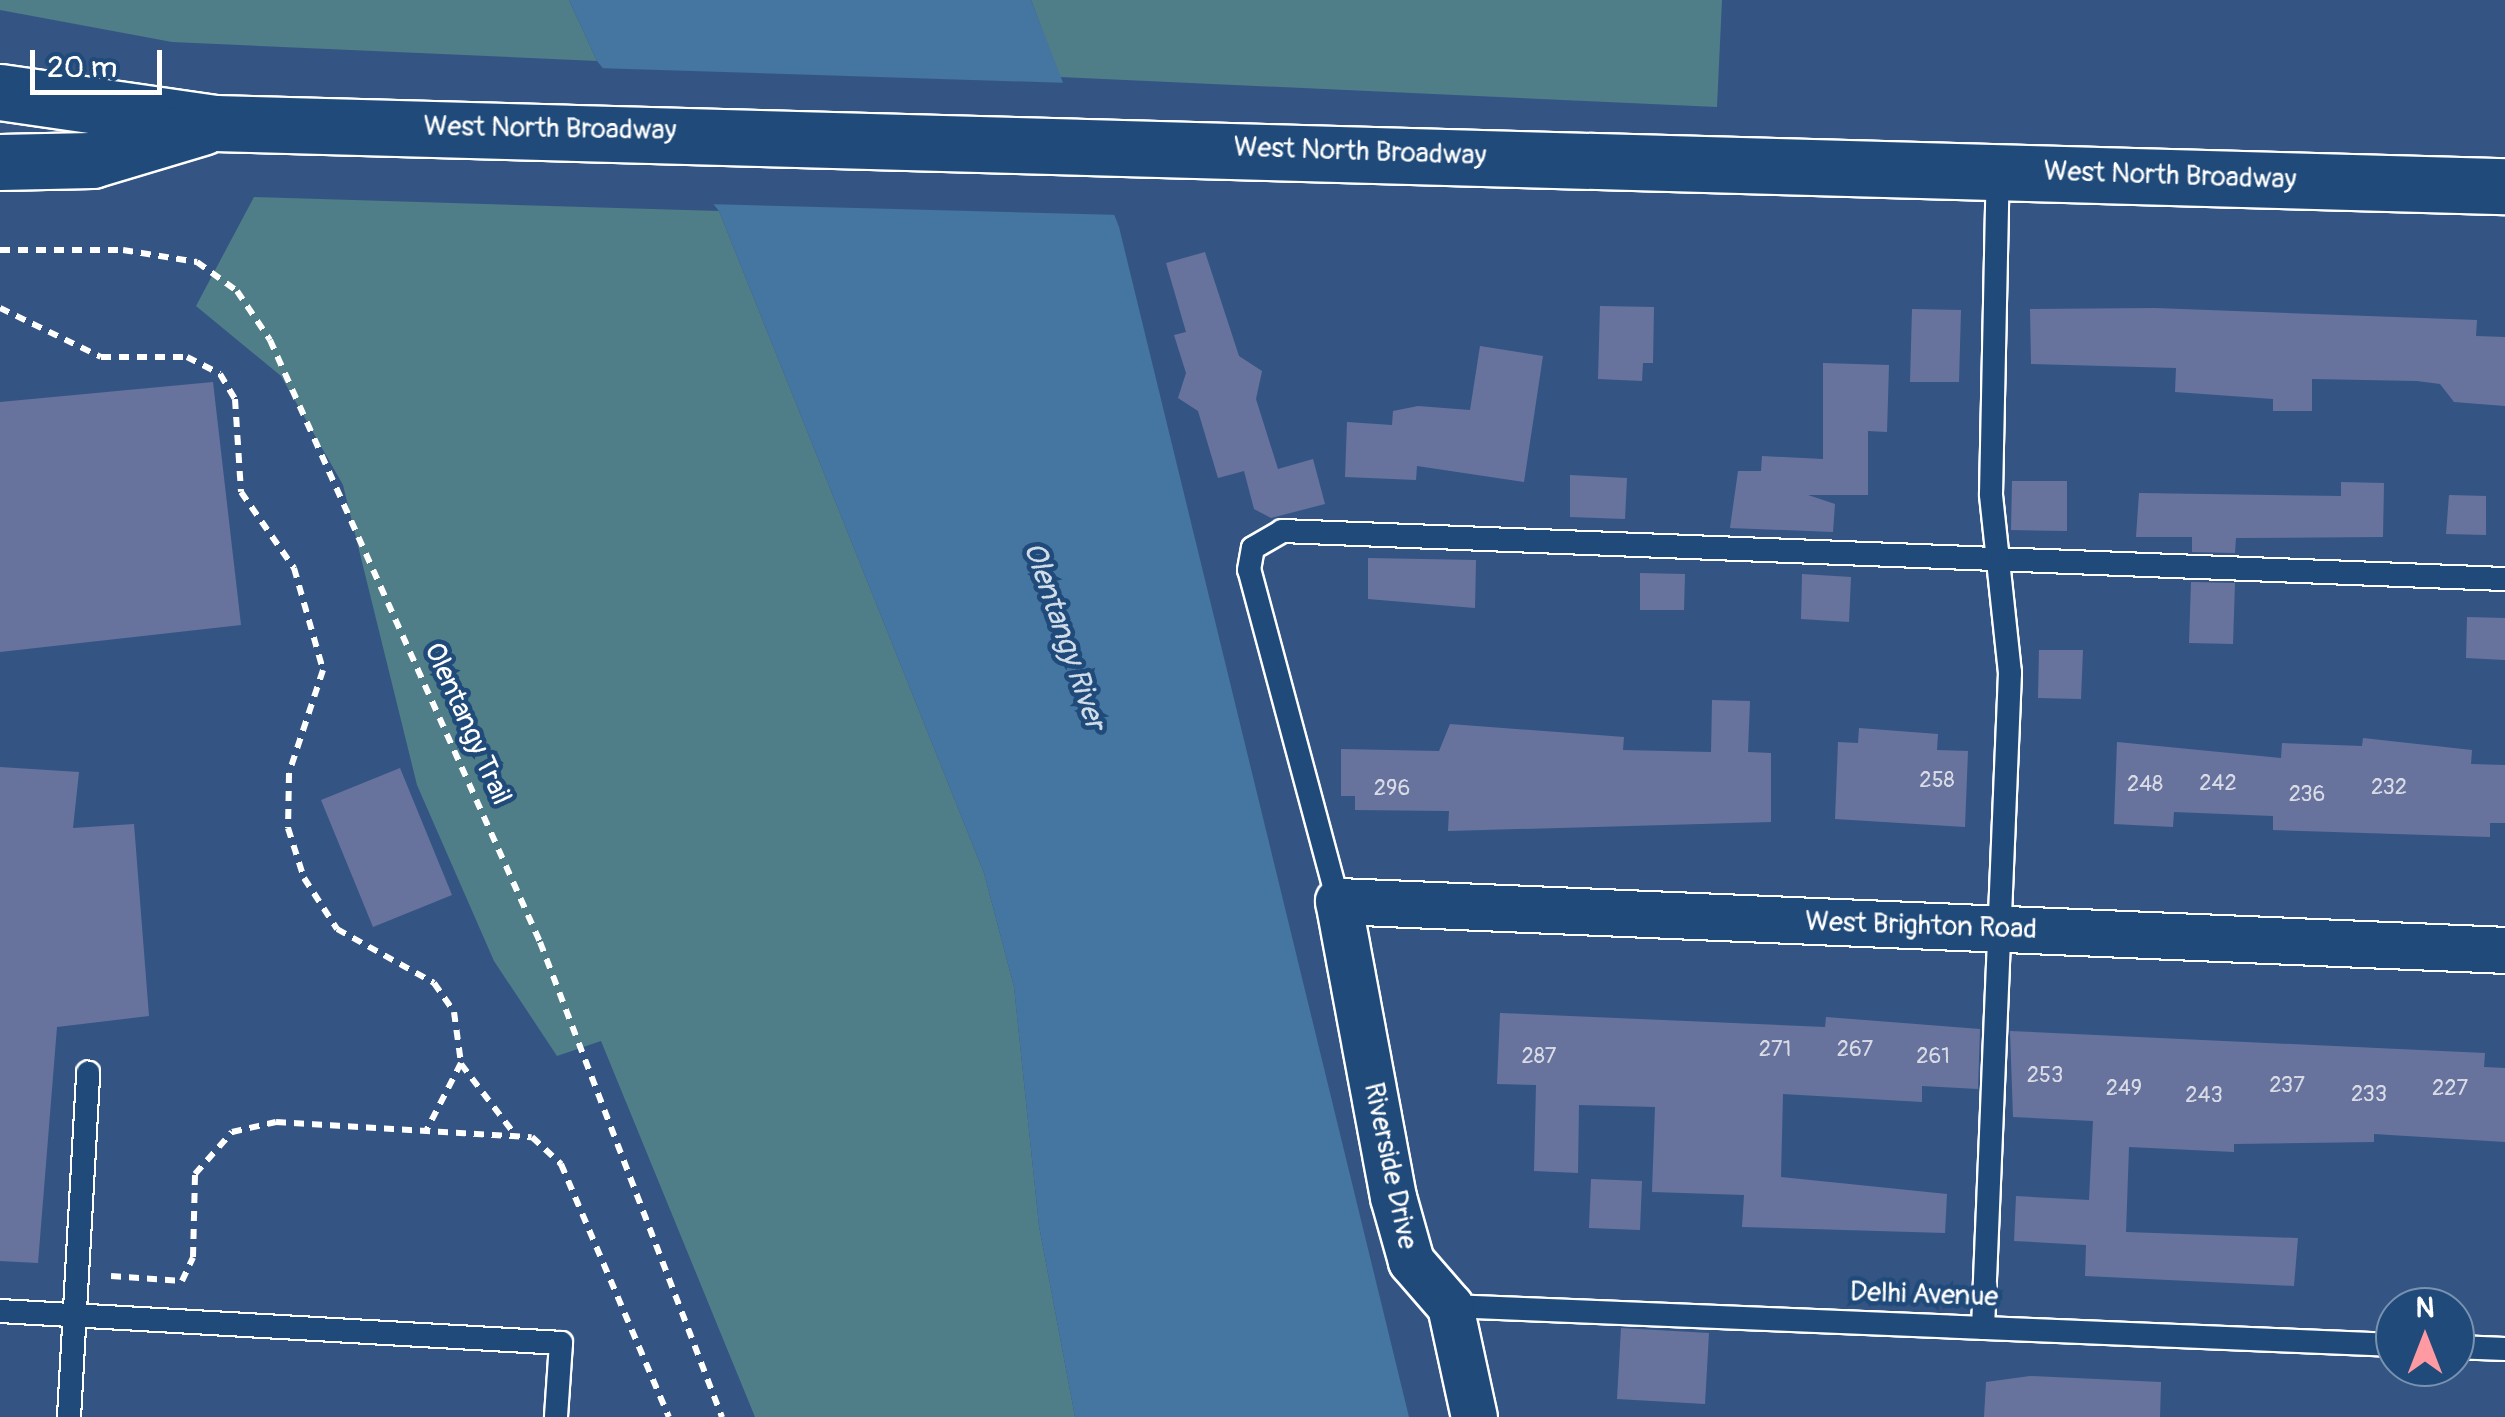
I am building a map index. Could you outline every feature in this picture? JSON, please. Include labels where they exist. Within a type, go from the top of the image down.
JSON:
[{"type":"main road","name":"West North Broadway","points":[[0,92],[215,124],[1168,146],[2505,186]]},
{"type":"main road","name":"West North Broadway","points":[[0,162],[92,160],[215,124]]},
{"type":"street","name":"West Brighton Road","points":[[1338,901],[2505,950]]},
{"type":"street","name":"Riverside Drive","points":[[1338,901],[1393,1197],[1411,1261],[1450,1306],[1474,1417]]},
{"type":"lane","points":[[1983,1328],[2010,673],[1996,558],[1998,172]]},
{"type":"lane","points":[[1338,901],[1249,570],[1253,548],[1270,534],[1996,558],[2505,580]]},
{"type":"lane","points":[[69,1417],[88,1073]]},
{"type":"lane","name":"Delhi Avenue","points":[[1450,1306],[2375,1343]]},
{"type":"lane","points":[[0,1311],[561,1343],[556,1417]]},
{"type":"lane","points":[[2475,1348],[2505,1349]]},
{"type":"path","name":"Olentangy Trail","points":[[0,250],[123,250],[197,262],[237,291],[270,340],[540,942],[722,1417]]},
{"type":"path","points":[[0,308],[101,358],[187,357],[228,386],[241,492],[294,568],[316,622],[323,670],[289,773],[288,828],[304,878],[337,928],[434,983],[454,1012],[461,1063],[516,1136]]},
{"type":"path","points":[[426,1131],[461,1063]]},
{"type":"path","points":[[76,1274],[182,1280],[192,1257],[195,1174],[232,1132],[276,1122],[532,1137],[561,1164],[668,1417]]},
{"type":"green space","points":[[0,0],[569,0],[597,61],[172,42],[0,10]]},
{"type":"green space","points":[[1031,0],[1722,0],[1717,107],[1060,77]]},
{"type":"green space","points":[[254,197],[719,211],[984,873],[1014,987],[1039,1226],[1075,1417],[755,1417],[601,1041],[557,1056],[494,961],[417,785],[343,485],[281,376],[196,306]]},
{"type":"water","name":"Olentangy River","points":[[569,0],[1031,0],[1119,227],[1409,1417],[1075,1417],[1039,1226],[1014,987],[984,873],[719,211],[597,61]]},
{"type":"pier","points":[[596,68],[1068,83],[1120,215],[707,204]]},
{"type":"building","points":[[1205,252],[1239,356],[1262,371],[1256,399],[1278,469],[1313,459],[1325,504],[1271,518],[1254,509],[1244,471],[1218,478],[1198,411],[1178,398],[1186,373],[1174,335],[1186,332],[1166,263]]},
{"type":"building","points":[[1600,306],[1654,307],[1653,363],[1643,363],[1642,381],[1598,379]]},
{"type":"building","points":[[2155,308],[2477,320],[2476,336],[2505,337],[2505,406],[2454,402],[2440,384],[2312,379],[2312,411],[2273,411],[2273,399],[2175,392],[2176,368],[2031,364],[2030,309]]},
{"type":"building","points":[[1912,309],[1961,310],[1959,382],[1910,382]]},
{"type":"building","points":[[1480,346],[1543,356],[1524,482],[1417,466],[1416,480],[1345,477],[1347,422],[1392,425],[1393,411],[1418,406],[1470,410]]},
{"type":"building","points":[[1823,363],[1889,365],[1887,432],[1868,431],[1868,495],[1808,495],[1835,504],[1833,532],[1730,528],[1738,471],[1761,471],[1762,456],[1823,459]]},
{"type":"building","points":[[213,382],[241,625],[0,652],[0,402]]},
{"type":"building","points":[[1570,475],[1627,478],[1625,519],[1570,517]]},
{"type":"building","points":[[2012,481],[2067,481],[2067,531],[2011,530]]},
{"type":"building","points":[[2341,482],[2384,483],[2383,537],[2236,538],[2235,553],[2192,552],[2192,537],[2136,537],[2139,493],[2341,496]]},
{"type":"building","points":[[2449,495],[2486,496],[2486,535],[2446,534]]},
{"type":"building","points":[[1368,558],[1476,560],[1475,608],[1368,599]]},
{"type":"building","points":[[1640,573],[1685,574],[1684,610],[1640,610]]},
{"type":"building","points":[[1802,574],[1851,577],[1849,622],[1801,619]]},
{"type":"building","points":[[2191,582],[2235,583],[2233,644],[2189,643]]},
{"type":"building","points":[[2467,617],[2505,618],[2505,660],[2466,658]]},
{"type":"building","points":[[2039,650],[2083,650],[2081,699],[2038,698]]},
{"type":"building","points":[[1712,700],[1750,701],[1748,752],[1771,753],[1771,822],[1448,831],[1449,811],[1355,810],[1355,796],[1341,796],[1341,749],[1439,751],[1450,724],[1624,737],[1623,750],[1711,752]]},
{"type":"building","points":[[1859,728],[1938,734],[1937,750],[1968,751],[1965,827],[1835,819],[1838,742],[1858,743]]},
{"type":"building","points":[[2363,738],[2472,750],[2471,764],[2505,765],[2505,823],[2490,823],[2490,837],[2273,830],[2273,816],[2174,812],[2173,827],[2114,824],[2117,742],[2281,758],[2282,743],[2362,746]]},
{"type":"building","points":[[0,767],[79,772],[73,828],[134,824],[149,1016],[57,1027],[38,1263],[0,1261]]},
{"type":"building","points":[[400,768],[452,895],[373,927],[321,800]]},
{"type":"building","points":[[1500,1013],[1825,1027],[1826,1017],[1980,1029],[1978,1089],[1922,1086],[1922,1102],[1783,1094],[1781,1177],[1947,1194],[1945,1233],[1742,1227],[1744,1195],[1652,1192],[1655,1107],[1579,1105],[1578,1173],[1534,1171],[1536,1085],[1497,1084]]},
{"type":"building","points":[[2010,1031],[2485,1053],[2484,1067],[2505,1068],[2505,1142],[2374,1134],[2374,1142],[2234,1144],[2234,1152],[2129,1147],[2126,1232],[2298,1238],[2294,1286],[2085,1276],[2086,1245],[2014,1241],[2016,1196],[2089,1200],[2093,1121],[2013,1117]]},
{"type":"building","points":[[1591,1179],[1642,1181],[1640,1230],[1589,1228]]},
{"type":"building","points":[[1621,1328],[1709,1333],[1705,1404],[1617,1399]]},
{"type":"building","points":[[2030,1376],[2161,1382],[2160,1417],[1984,1417],[1986,1382]]}]
